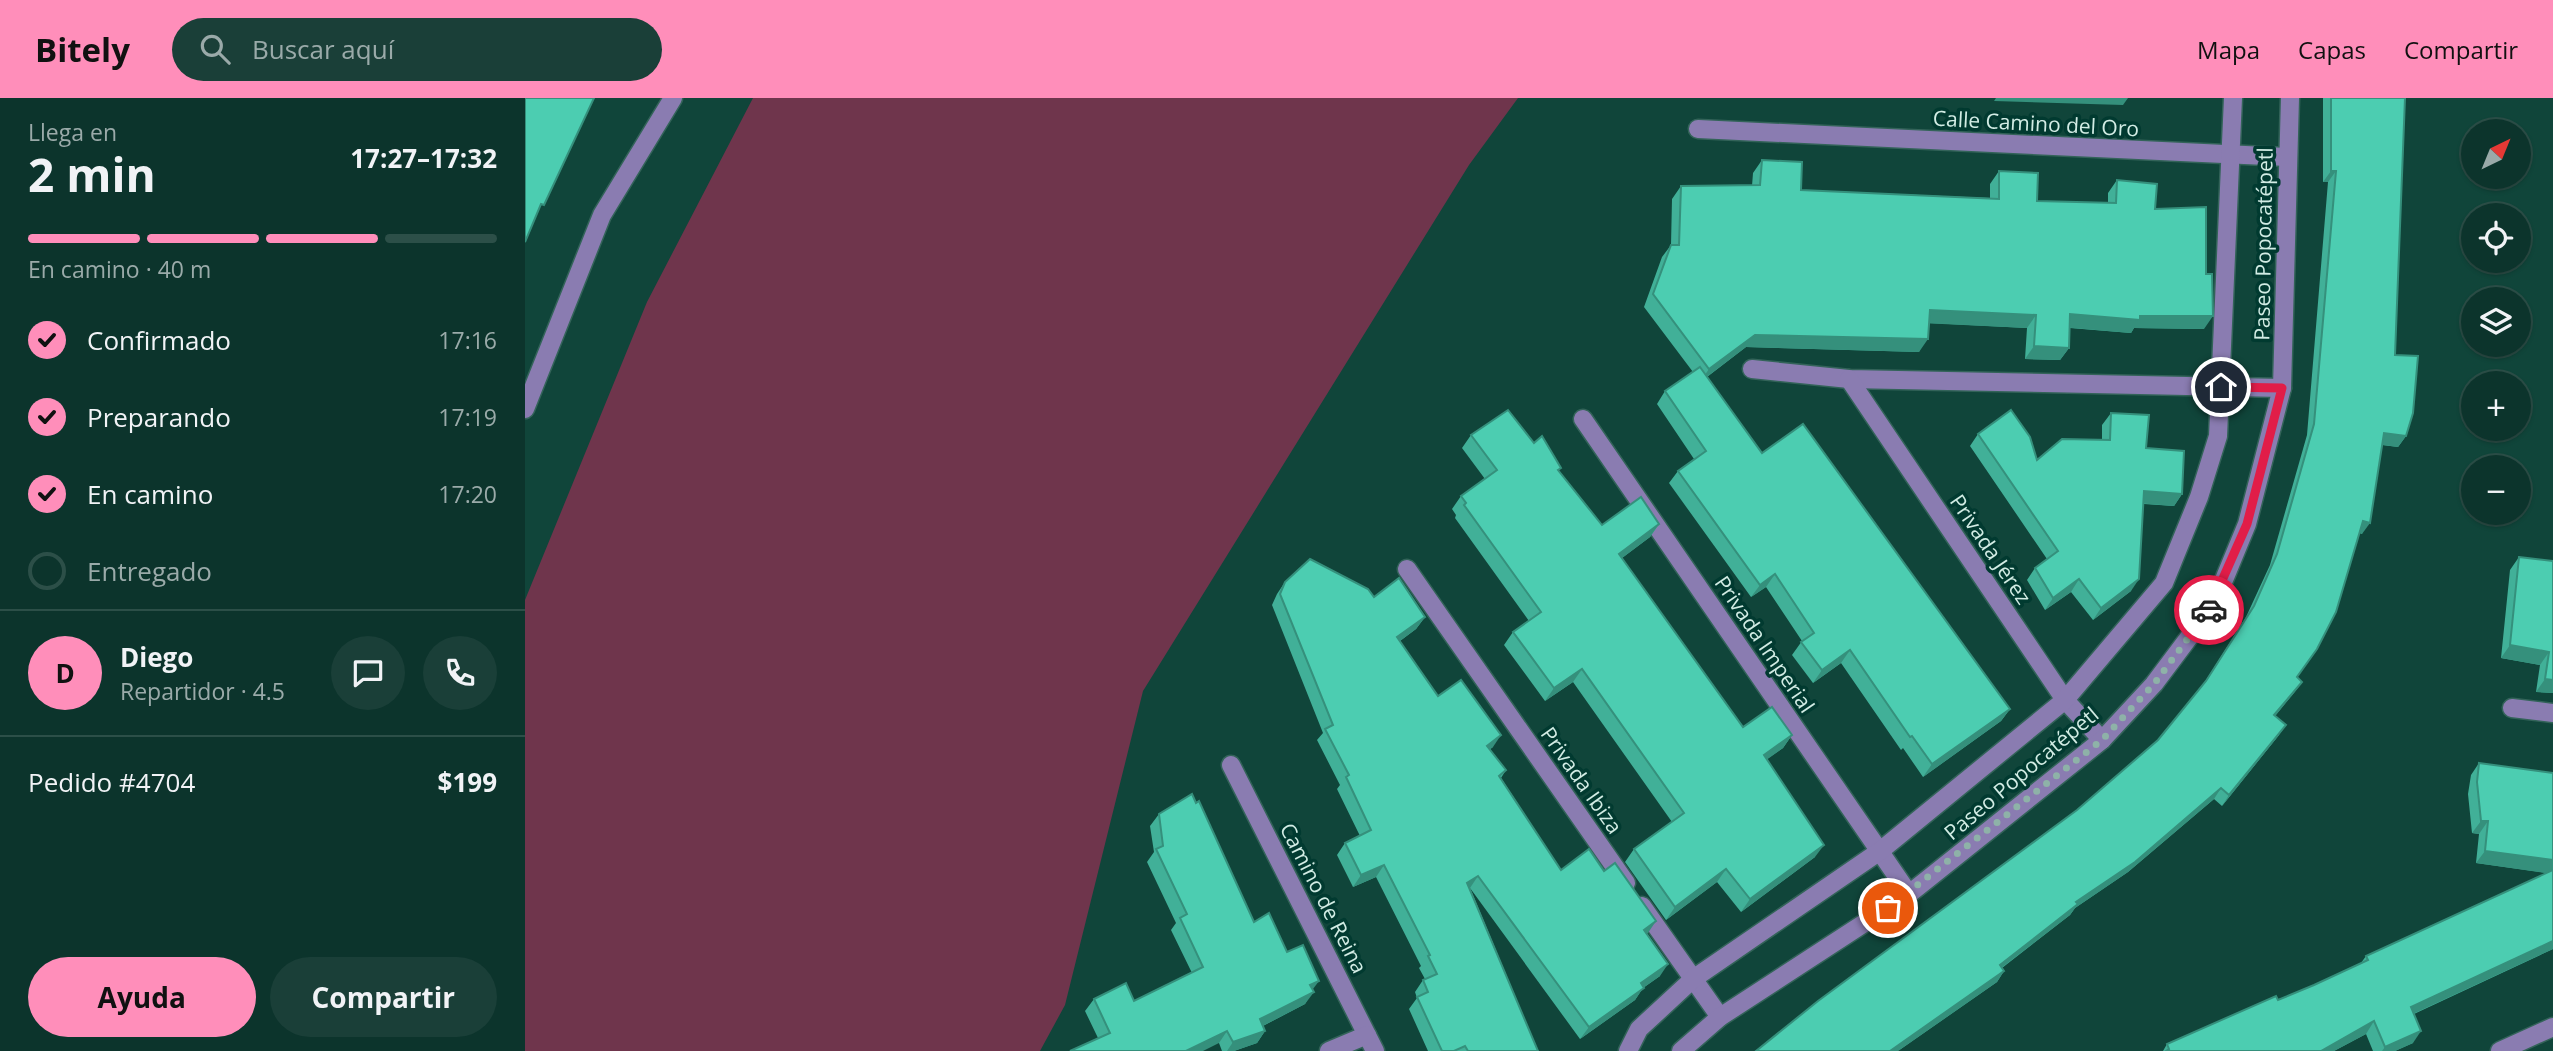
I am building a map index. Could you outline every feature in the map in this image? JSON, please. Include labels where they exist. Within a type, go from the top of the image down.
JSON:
[{"type":"street","points":[[525,409],[602,215],[673,98]]},
{"type":"street","name":"Paseo Popocatépetl","points":[[1628,1051],[1639,1029],[1693,979],[1880,851],[2065,701],[2164,583],[2199,497],[2218,436],[2233,98]]},
{"type":"street","name":"Paseo Popocatépetl","points":[[1681,1051],[1720,1017],[1909,894],[2102,740],[2154,684],[2214,604],[2247,524],[2282,388],[2290,98]]},
{"type":"street","name":"Calle Camino del Oro","points":[[1698,129],[2287,157]]},
{"type":"street","points":[[1752,369],[1849,379],[2282,388]]},
{"type":"street","name":"Privada Jérez","points":[[1849,379],[2065,701],[2102,740]]},
{"type":"street","name":"Privada Imperial","points":[[1583,419],[1909,894]]},
{"type":"street","name":"Privada Ibiza","points":[[1407,569],[1720,1017]]},
{"type":"street","points":[[2512,709],[2553,713]]},
{"type":"street","name":"Camino de Reina","points":[[1231,765],[1371,1043]]},
{"type":"street","points":[[2500,1051],[2553,1027]]},
{"type":"street","points":[[1329,1051],[1371,1043]]},
{"type":"shaded area","points":[[753,98],[1518,98],[1469,165],[1143,691],[1065,1005],[1040,1051],[525,1051],[525,600],[647,302]]},
{"type":"building","points":[[525,98],[594,98],[525,242]]},
{"type":"building","points":[[2331,98],[2405,98],[2395,355],[2418,356],[2413,413],[2406,436],[2384,433],[2370,523],[2363,521],[2336,612],[2317,649],[2297,677],[2302,682],[2274,715],[2286,725],[2229,795],[2221,788],[2135,862],[2076,902],[2078,904],[2000,965],[2004,971],[1890,1051],[1756,1051],[1818,1001],[2077,810],[2158,740],[2206,681],[2254,606],[2277,554],[2314,424],[2336,171],[2331,171]]},
{"type":"building","points":[[1762,160],[1802,162],[1801,190],[1999,199],[1999,171],[2038,173],[2037,201],[2116,203],[2117,180],[2157,184],[2155,209],[2206,207],[2206,274],[2212,274],[2213,316],[2140,316],[2140,320],[2070,314],[2069,348],[2034,346],[2036,315],[1930,310],[1928,339],[1755,335],[1709,369],[1653,294],[1671,245],[1679,245],[1681,186],[1760,185]]},
{"type":"building","points":[[1700,367],[1762,453],[1803,424],[2010,709],[1932,764],[1850,650],[1822,670],[1801,642],[1814,633],[1775,574],[1760,585],[1678,471],[1706,451],[1665,391]]},
{"type":"building","points":[[1508,410],[1534,443],[1542,436],[1561,468],[1558,470],[1602,525],[1641,497],[1659,524],[1619,554],[1743,727],[1772,707],[1792,735],[1764,755],[1824,845],[1750,899],[1726,869],[1675,907],[1634,849],[1684,813],[1582,669],[1554,688],[1513,632],[1541,612],[1464,505],[1466,503],[1461,496],[1497,470],[1471,435]]},
{"type":"building","points":[[2011,410],[2030,437],[2037,460],[2062,439],[2110,440],[2111,413],[2149,415],[2146,448],[2184,451],[2182,494],[2144,491],[2139,579],[2101,608],[2079,579],[2053,598],[2035,568],[2058,551],[1978,434]]},
{"type":"building","points":[[2519,557],[2553,561],[2553,680],[2545,679],[2549,652],[2510,645]]},
{"type":"building","points":[[1310,559],[1368,589],[1374,597],[1399,578],[1425,617],[1397,637],[1438,696],[1461,680],[1501,735],[1487,746],[1506,770],[1499,776],[1561,870],[1589,849],[1604,871],[1615,863],[1656,921],[1644,930],[1668,964],[1641,983],[1644,988],[1589,1027],[1478,876],[1467,883],[1538,1051],[1468,1051],[1465,1046],[1454,1051],[1442,1051],[1417,997],[1428,992],[1423,980],[1437,974],[1428,956],[1430,955],[1384,865],[1361,875],[1345,843],[1371,830],[1346,777],[1349,775],[1325,729],[1333,725],[1280,594],[1285,582]]},
{"type":"building","points":[[2479,763],[2553,773],[2553,860],[2485,851],[2488,821],[2481,821],[2477,782]]},
{"type":"building","points":[[1192,794],[1196,803],[1199,801],[1254,922],[1269,913],[1287,952],[1303,945],[1319,981],[1310,985],[1314,992],[1260,1019],[1265,1031],[1233,1042],[1227,1031],[1186,1051],[1070,1051],[1110,1033],[1094,999],[1126,983],[1134,1001],[1203,967],[1180,918],[1187,914],[1156,849],[1163,846],[1159,814]]},
{"type":"building","points":[[2553,870],[2553,941],[2411,1007],[2421,1031],[2385,1047],[2374,1021],[2321,1051],[2166,1051],[2169,1049],[2167,1044],[2276,996],[2278,1000],[2314,985],[2368,960],[2366,956]]},
{"type":"way so far","points":[[1888,908],[2102,740],[2154,684],[2209,610]]},
{"type":"route","points":[[2209,610],[2214,604],[2247,524],[2269,447],[2282,388],[2221,387]]}]
